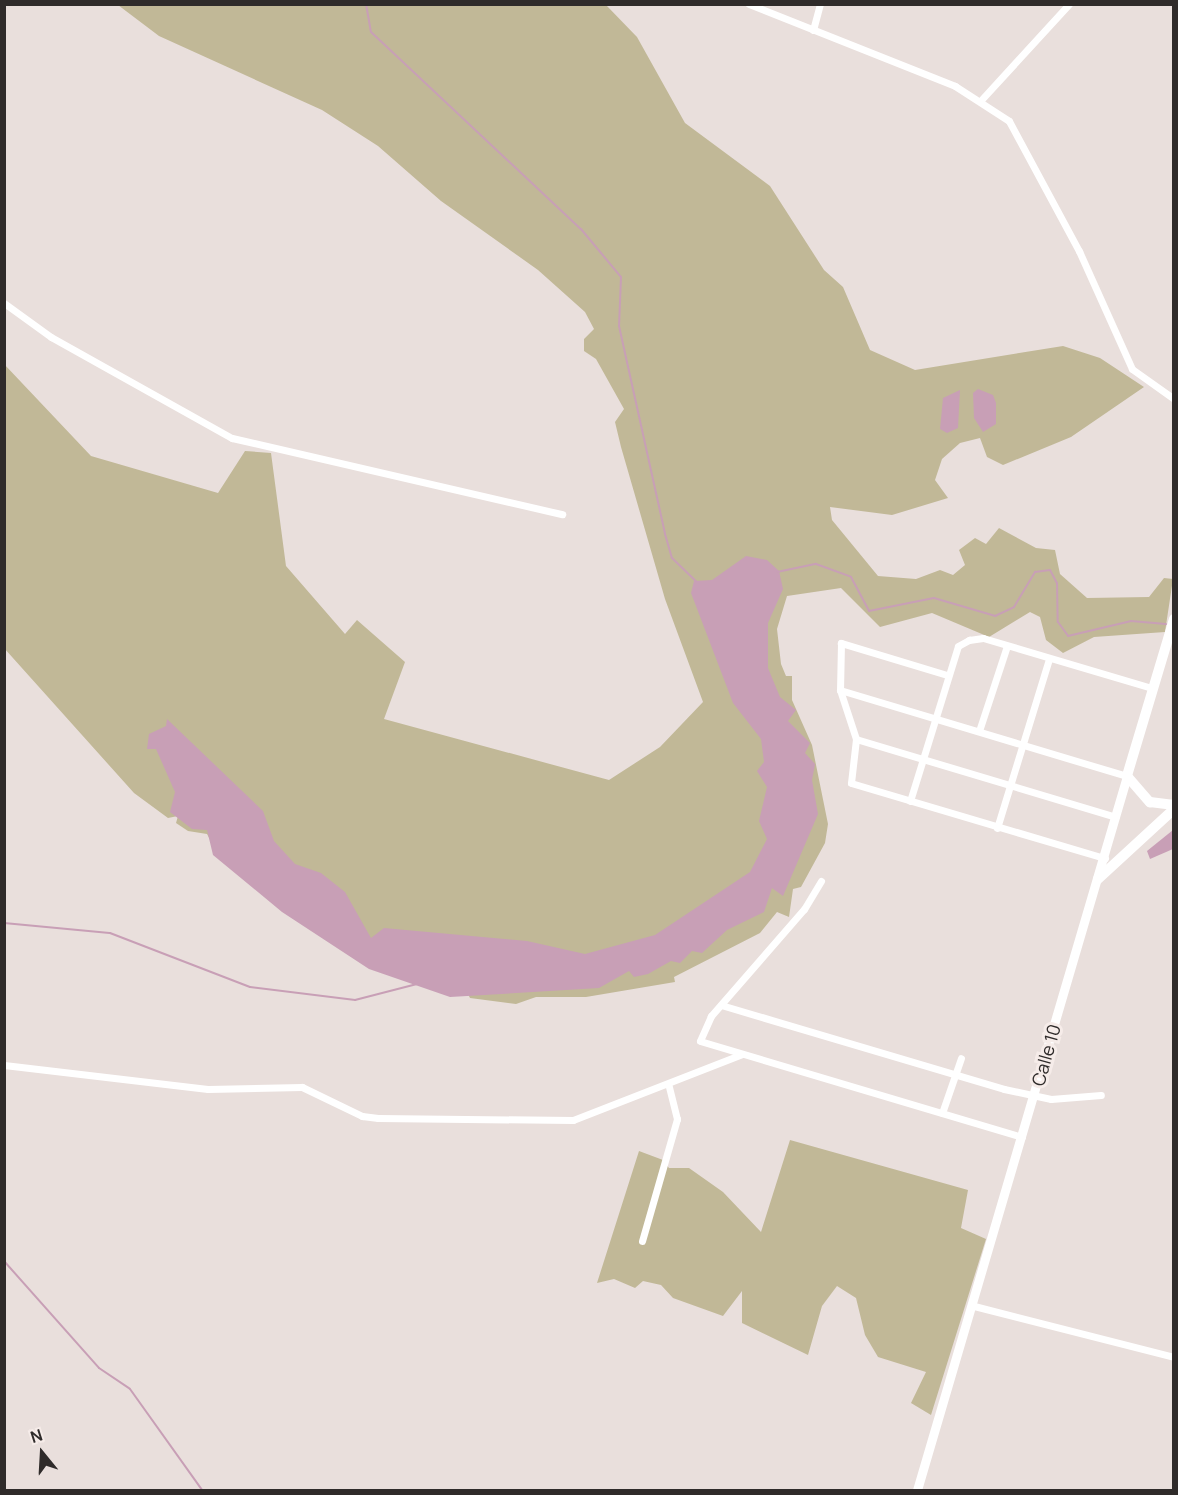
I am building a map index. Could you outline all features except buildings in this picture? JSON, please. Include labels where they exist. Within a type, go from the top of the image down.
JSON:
[{"type":"main road","name":"Calle 10","points":[[1127,776],[1173,619]]},
{"type":"main road","points":[[1127,776],[1150,802],[1173,807]]},
{"type":"main road","points":[[1098,879],[1173,807]]},
{"type":"street","points":[[749,4],[982,99],[1021,139],[1132,369],[1173,399]]},
{"type":"street","points":[[813,30],[820,4]]},
{"type":"street","points":[[982,99],[1069,4]]},
{"type":"street","points":[[4,303],[51,337],[232,438],[562,514]]},
{"type":"street","points":[[910,801],[947,675],[958,646],[969,640],[1007,646],[1152,688]]},
{"type":"street","points":[[947,675],[841,643],[840,690],[856,739],[851,783],[997,828],[1105,858]]},
{"type":"street","points":[[979,731],[1007,646]]},
{"type":"street","points":[[997,828],[1049,659]]},
{"type":"street","points":[[840,690],[1127,776]]},
{"type":"street","points":[[856,739],[1116,817]]},
{"type":"street","name":"Calle 10","points":[[917,1491],[974,1306],[1127,776]]},
{"type":"street","points":[[821,881],[804,909],[721,1005],[700,1041],[1022,1137]]},
{"type":"street","points":[[721,1005],[955,1074],[1035,1094],[1064,1099],[1101,1095]]},
{"type":"street","points":[[4,1065],[208,1089],[302,1087],[362,1116],[378,1118],[573,1120],[669,1086],[742,1054]]},
{"type":"street","points":[[942,1113],[961,1058]]},
{"type":"street","points":[[642,1241],[677,1119],[669,1086]]},
{"type":"street","points":[[974,1306],[1173,1357]]},
{"type":"shaded area","points":[[118,5],[606,5],[637,37],[685,123],[770,186],[824,270],[843,287],[870,350],[915,370],[1063,346],[1100,358],[1144,387],[1071,437],[1003,465],[987,457],[980,438],[960,443],[942,459],[935,480],[948,498],[892,515],[830,507],[832,520],[878,576],[916,579],[940,570],[953,575],[965,565],[959,550],[975,538],[986,544],[999,528],[1036,548],[1055,550],[1060,574],[1087,598],[1149,597],[1164,578],[1173,579],[1165,632],[1094,637],[1063,653],[1046,640],[1040,617],[1030,612],[989,637],[932,613],[880,627],[841,588],[787,596],[777,629],[781,664],[786,676],[792,676],[792,700],[812,745],[828,824],[825,843],[801,887],[793,889],[789,917],[777,912],[760,933],[674,977],[675,982],[586,997],[536,997],[516,1004],[470,998],[463,984],[387,959],[214,847],[207,834],[188,831],[176,823],[178,816],[168,818],[134,793],[4,648],[4,364],[91,456],[218,493],[245,451],[271,453],[286,566],[345,634],[357,620],[405,662],[384,719],[609,780],[660,747],[703,702],[665,599],[621,447],[615,422],[624,409],[596,359],[584,351],[584,339],[594,329],[585,312],[538,270],[441,201],[378,146],[322,110],[159,36]]},
{"type":"shaded area","points":[[978,389],[993,395],[996,403],[996,424],[983,432],[974,418],[973,393]]},
{"type":"shaded area","points":[[960,390],[958,428],[947,433],[940,429],[943,398]]},
{"type":"shaded area","points":[[746,556],[767,560],[779,571],[783,589],[768,623],[768,668],[780,697],[796,710],[788,721],[810,743],[805,753],[815,764],[812,780],[818,814],[783,896],[772,888],[764,912],[727,930],[702,953],[692,951],[680,963],[671,961],[648,974],[634,977],[629,971],[599,988],[450,997],[369,969],[282,912],[213,855],[207,830],[192,829],[170,812],[175,792],[156,749],[147,749],[149,734],[166,726],[167,719],[263,811],[274,841],[295,864],[321,873],[345,892],[371,938],[384,928],[527,941],[585,954],[655,935],[750,872],[767,839],[759,821],[767,787],[757,771],[764,762],[761,739],[733,703],[691,593],[694,581],[712,580]]},
{"type":"shaded area","points":[[1173,830],[1173,849],[1150,859],[1147,851]]},
{"type":"shaded area","points":[[790,1140],[968,1190],[961,1228],[986,1239],[931,1415],[911,1403],[926,1372],[878,1357],[865,1335],[856,1298],[837,1286],[822,1306],[808,1355],[742,1323],[742,1291],[723,1316],[673,1298],[661,1285],[643,1281],[635,1288],[614,1279],[597,1283],[639,1151],[663,1160],[669,1168],[689,1168],[723,1192],[761,1232]]},
{"type":"waterway","points":[[366,4],[371,32],[581,229],[621,277],[619,326],[665,534],[672,558],[696,581]]},
{"type":"waterway","points":[[777,572],[816,564],[851,577],[869,611],[934,598],[995,616],[1014,607],[1035,572],[1050,570],[1057,583],[1058,622],[1068,636],[1131,621],[1166,624]]},
{"type":"waterway","points":[[4,923],[110,933],[250,987],[355,1000],[417,984]]},
{"type":"waterway","points":[[4,1261],[99,1368],[130,1389],[202,1490]]}]
